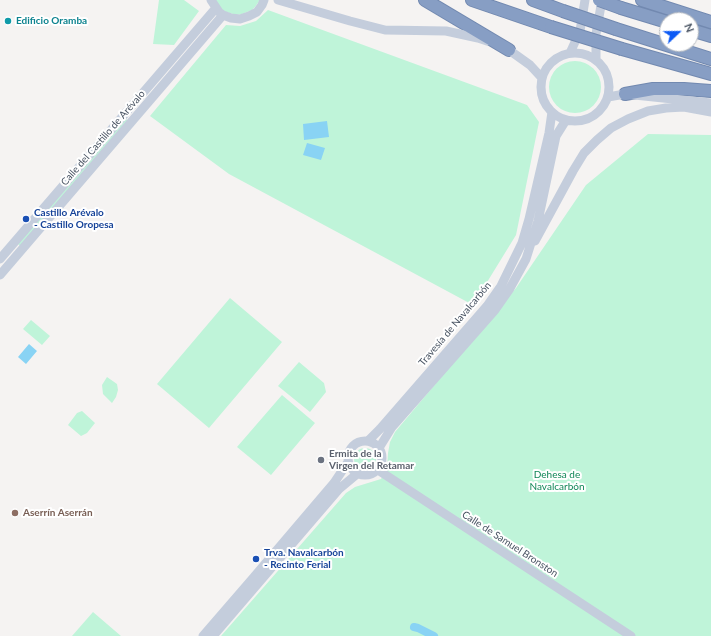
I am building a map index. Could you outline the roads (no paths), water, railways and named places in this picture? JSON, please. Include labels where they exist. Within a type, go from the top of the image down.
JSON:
[{"type":"highway","points":[[425,0],[509,50]]},
{"type":"highway","points":[[472,0],[550,27],[711,74]]},
{"type":"highway","points":[[533,0],[616,29],[711,59]]},
{"type":"highway","points":[[600,0],[659,20]]},
{"type":"highway","points":[[642,0],[711,22]]},
{"type":"highway","points":[[699,32],[711,36]]},
{"type":"highway","points":[[626,94],[653,89],[711,91]]},
{"type":"street","points":[[213,4],[219,12],[224,15],[240,19],[256,12],[264,0]]},
{"type":"street","points":[[278,0],[385,30],[446,31],[478,38],[509,50],[530,64],[542,78]]},
{"type":"street","points":[[570,53],[580,30],[585,0]]},
{"type":"street","points":[[596,60],[596,34],[600,0]]},
{"type":"street","name":"Calle del Castillo de Arévalo","points":[[0,260],[213,4]]},
{"type":"street","name":"Calle del Castillo de Arévalo","points":[[0,275],[224,15]]},
{"type":"street","points":[[570,53],[583,54],[596,60],[607,74],[609,85],[608,97],[604,106],[596,114],[587,119],[576,122],[561,118],[552,112],[542,97],[541,88],[542,78],[550,63],[557,58],[570,53]]},
{"type":"street","points":[[608,97],[626,94],[711,103]]},
{"type":"street","points":[[526,259],[584,153],[611,128],[628,119],[666,108],[684,107],[711,112]]},
{"type":"street","name":"Travesía de Navalcarbón","points":[[203,636],[334,483],[348,462],[348,453],[350,449],[358,442],[368,441],[380,429],[487,306],[501,286],[522,243],[550,133],[552,112]]},
{"type":"street","name":"Travesía de Navalcarbón","points":[[378,470],[382,460],[380,448],[392,427],[495,310],[509,290],[526,259],[538,221],[556,136],[566,120]]},
{"type":"street","points":[[368,441],[380,448]]},
{"type":"street","points":[[348,462],[357,474],[363,476],[374,474],[378,470]]},
{"type":"street","name":"Calle de Samuel Bronston","points":[[378,470],[631,636]]},
{"type":"street","points":[[213,636],[339,489],[357,474]]},
{"type":"water","points":[[327,121],[329,137],[304,140],[303,124]]},
{"type":"water","points":[[307,143],[325,148],[321,160],[303,155]]},
{"type":"water","points":[[29,344],[37,351],[26,364],[18,357]]},
{"type":"waterway","points":[[414,627],[434,636]]},
{"type":"place","name":"Edificio Oramba","points":[[8,21]]},
{"type":"place","name":"Castillo Arévalo - Castillo Oropesa","points":[[26,219]]},
{"type":"place","name":"Ermita de la Virgen del Retamar","points":[[321,460]]},
{"type":"place","name":"Aserrín Aserrán","points":[[15,513]]},
{"type":"place","name":"Trva. Navalcarbón - Recinto Ferial","points":[[256,559]]},
{"type":"park label","name":"Dehesa de Navalcarbón","points":[[557,480]]}]
